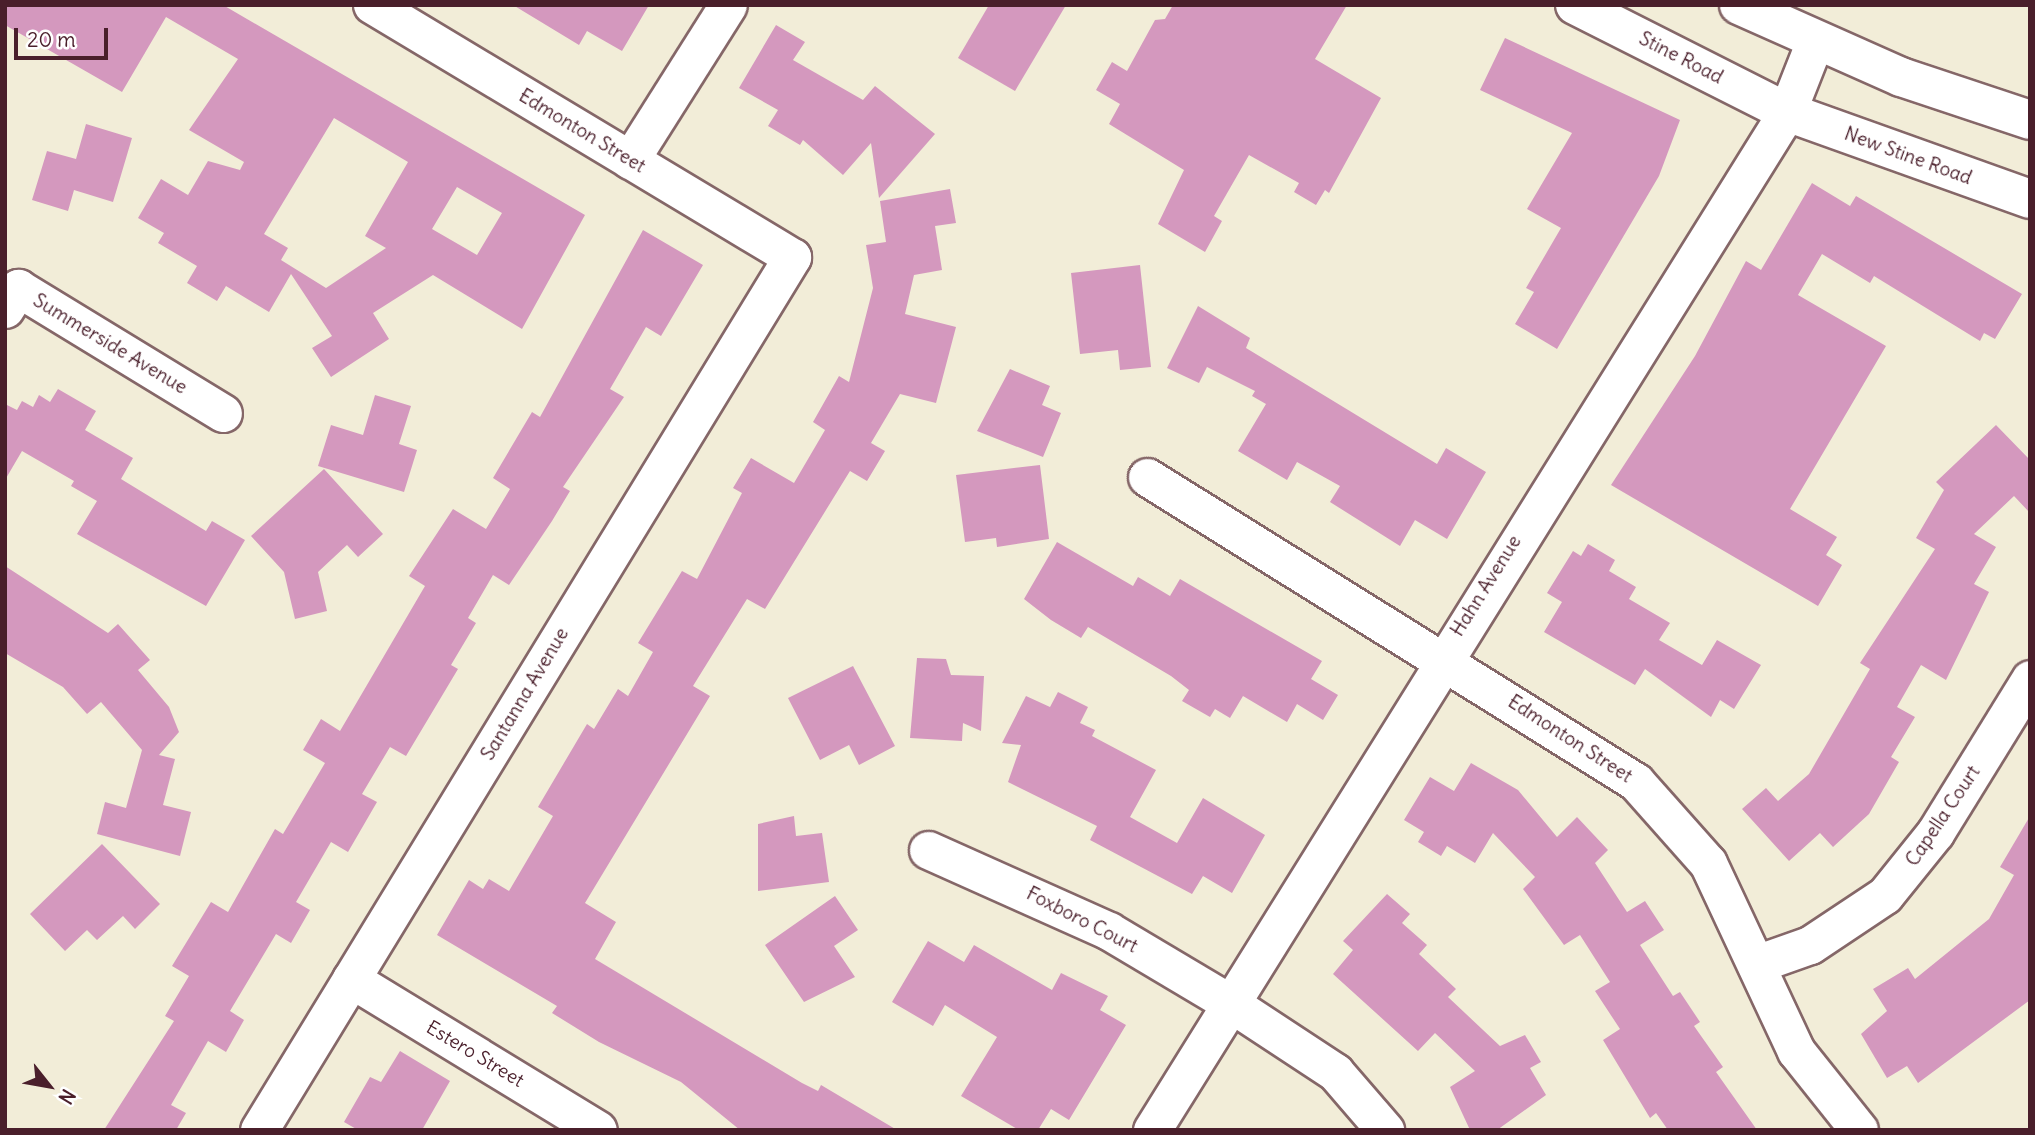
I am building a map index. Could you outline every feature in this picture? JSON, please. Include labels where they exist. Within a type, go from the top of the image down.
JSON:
[{"type":"main road","name":"Stine Road","points":[[1575,5],[1787,112]]},
{"type":"main road","points":[[1739,5],[1815,41],[2030,120]]},
{"type":"main road","name":"New Stine Road","points":[[1787,112],[2030,199]]},
{"type":"street","name":"Edmonton Street","points":[[372,5],[792,257]]},
{"type":"street","points":[[630,160],[728,5]]},
{"type":"street","name":"Hahn Avenue","points":[[1152,1130],[1441,657],[1787,112],[1815,41]]},
{"type":"street","name":"Santanna Avenue","points":[[259,1130],[792,257]]},
{"type":"street","name":"Summerside Avenue","points":[[5,309],[18,288],[223,413]]},
{"type":"street","name":"Edmonton Street","points":[[1147,477],[1441,657],[1636,782],[1708,863],[1796,1051],[1859,1130]]},
{"type":"street","name":"Capella Court","points":[[1756,964],[1810,945],[1885,895],[1935,833],[2030,679]]},
{"type":"street","name":"Foxboro Court","points":[[928,850],[1109,931],[1230,1003],[1335,1072],[1385,1130]]},
{"type":"street","name":"Estero Street","points":[[351,979],[598,1130]]},
{"type":"building","points":[[5,5],[223,5],[585,215],[522,329],[433,275],[373,313],[389,339],[331,377],[312,348],[332,336],[291,274],[269,312],[226,286],[217,301],[187,283],[197,266],[158,243],[164,233],[138,218],[161,179],[188,195],[208,161],[240,170],[244,162],[189,130],[238,59],[166,17],[122,92],[5,25]],"holes":[[[334,118],[408,162],[365,236],[386,248],[326,288],[281,260],[288,248],[264,234]],[[457,187],[502,213],[477,255],[432,229]]]},
{"type":"building","points":[[513,5],[649,5],[622,51],[587,31],[579,45]]},
{"type":"building","points":[[989,5],[1066,5],[1015,91],[958,58]]},
{"type":"building","points":[[1173,5],[1347,5],[1315,59],[1381,98],[1329,193],[1325,190],[1316,205],[1294,192],[1299,183],[1249,155],[1214,216],[1222,221],[1205,252],[1158,224],[1184,170],[1109,124],[1120,104],[1096,90],[1112,62],[1127,71],[1155,20],[1165,19]]},
{"type":"building","points":[[776,25],[805,42],[793,60],[863,100],[875,86],[935,134],[879,198],[871,143],[843,175],[803,140],[800,145],[768,126],[778,110],[739,88]]},
{"type":"building","points":[[1505,38],[1680,120],[1659,176],[1557,349],[1515,324],[1534,292],[1526,288],[1561,228],[1527,209],[1572,133],[1480,90]]},
{"type":"building","points":[[86,124],[132,138],[113,202],[74,190],[68,211],[32,200],[47,151],[76,159]]},
{"type":"building","points":[[1812,183],[1850,206],[1856,196],[2022,294],[1995,339],[1984,333],[1980,341],[1874,276],[1870,283],[1822,254],[1798,295],[1886,346],[1790,509],[1837,537],[1826,555],[1842,565],[1818,606],[1611,485],[1695,356],[1746,261],[1761,270]]},
{"type":"building","points":[[950,189],[956,223],[935,226],[942,270],[914,275],[905,314],[956,327],[936,403],[900,394],[871,443],[885,451],[867,481],[850,471],[765,609],[747,599],[693,686],[710,696],[585,903],[616,922],[595,959],[802,1083],[818,1091],[821,1085],[897,1130],[740,1130],[681,1082],[599,1042],[552,1013],[557,1006],[437,935],[469,880],[483,889],[489,879],[509,891],[553,816],[538,807],[587,724],[594,729],[618,689],[628,696],[653,652],[638,643],[682,571],[697,579],[742,493],[733,488],[751,458],[794,483],[825,430],[813,422],[839,376],[849,382],[873,288],[866,245],[886,242],[880,201]]},
{"type":"building","points":[[643,230],[703,265],[661,336],[646,327],[610,389],[624,397],[563,487],[570,491],[509,585],[493,575],[468,618],[476,623],[451,665],[458,669],[406,756],[390,747],[362,794],[377,802],[348,852],[331,842],[296,902],[310,910],[291,943],[276,934],[230,1011],[244,1020],[226,1052],[208,1041],[171,1105],[186,1113],[176,1130],[104,1130],[174,1021],[165,1016],[189,976],[172,966],[211,902],[228,912],[275,829],[283,834],[325,763],[303,750],[321,719],[340,731],[425,586],[409,576],[453,509],[486,529],[510,489],[493,478],[532,412],[540,417]]},
{"type":"building","points":[[1140,265],[1151,367],[1120,370],[1118,350],[1080,354],[1071,273]]},
{"type":"building","points":[[1198,306],[1250,338],[1246,348],[1437,464],[1446,448],[1486,472],[1447,539],[1415,520],[1400,546],[1330,502],[1340,486],[1297,462],[1287,480],[1238,451],[1266,404],[1252,396],[1255,391],[1207,367],[1199,383],[1167,368]]},
{"type":"building","points":[[1010,369],[1050,386],[1042,405],[1061,413],[1043,457],[977,431]]},
{"type":"building","points":[[58,389],[96,411],[85,430],[133,458],[121,479],[206,531],[212,521],[245,540],[206,606],[77,534],[97,501],[71,486],[74,481],[22,451],[5,480],[5,404],[17,410],[22,401],[33,407],[39,395],[50,402]]},
{"type":"building","points":[[375,395],[411,406],[399,444],[417,450],[404,492],[318,466],[331,425],[363,435]]},
{"type":"building","points":[[1996,425],[2030,460],[2030,513],[2014,496],[1974,534],[1996,547],[1974,584],[1989,592],[1946,680],[1921,665],[1897,707],[1915,717],[1891,757],[1899,762],[1869,814],[1833,847],[1820,833],[1789,861],[1742,809],[1766,788],[1778,801],[1809,774],[1870,669],[1860,663],[1935,549],[1916,538],[1944,490],[1936,482]]},
{"type":"building","points":[[1040,465],[1049,539],[997,547],[996,538],[965,542],[956,475]]},
{"type":"building","points":[[324,469],[383,534],[358,557],[347,545],[318,572],[327,611],[295,619],[284,572],[251,536]]},
{"type":"building","points":[[1057,542],[1133,586],[1138,577],[1170,596],[1180,579],[1322,661],[1311,679],[1338,695],[1323,720],[1297,704],[1287,722],[1243,696],[1230,718],[1215,709],[1210,717],[1182,701],[1189,690],[1171,676],[1088,627],[1081,638],[1051,620],[1024,599]]},
{"type":"building","points":[[1588,544],[1615,560],[1609,571],[1636,587],[1629,599],[1670,623],[1659,640],[1702,665],[1717,640],[1761,665],[1734,709],[1720,700],[1711,717],[1645,669],[1635,685],[1544,632],[1562,602],[1547,593],[1573,551],[1581,556]]},
{"type":"building","points":[[5,566],[108,633],[118,624],[150,660],[138,670],[169,707],[179,732],[159,755],[175,759],[163,805],[191,812],[180,856],[97,834],[105,802],[126,808],[142,750],[101,702],[87,714],[63,687],[5,653]]},
{"type":"building","points":[[917,658],[946,659],[951,675],[984,676],[981,731],[963,723],[962,741],[910,738]]},
{"type":"building","points":[[853,666],[895,746],[859,765],[849,745],[820,760],[788,698]]},
{"type":"building","points":[[1058,692],[1088,707],[1080,723],[1095,730],[1092,736],[1156,770],[1130,817],[1177,843],[1203,798],[1265,835],[1232,893],[1203,876],[1192,894],[1090,840],[1097,826],[1008,782],[1021,745],[1002,743],[1026,696],[1050,707]]},
{"type":"building","points":[[1471,763],[1518,790],[1557,837],[1577,817],[1608,850],[1595,863],[1627,912],[1645,901],[1664,930],[1640,945],[1673,996],[1680,992],[1700,1022],[1694,1026],[1723,1067],[1716,1072],[1757,1130],[1668,1130],[1656,1113],[1650,1118],[1603,1040],[1620,1029],[1595,991],[1610,982],[1580,935],[1564,945],[1523,889],[1535,877],[1493,833],[1475,863],[1447,846],[1441,856],[1418,842],[1424,832],[1404,820],[1430,777],[1454,791]]},
{"type":"building","points":[[794,816],[796,836],[822,833],[829,882],[758,891],[758,824]]},
{"type":"building","points":[[2030,816],[2030,1000],[1918,1083],[1907,1066],[1887,1078],[1861,1034],[1887,1011],[1873,989],[1908,968],[1915,979],[1989,919],[2014,875],[2000,867]]},
{"type":"building","points":[[102,844],[160,904],[135,929],[123,916],[97,940],[87,930],[65,951],[30,914]]},
{"type":"building","points":[[1387,894],[1410,914],[1402,923],[1427,945],[1419,954],[1456,989],[1448,997],[1500,1046],[1525,1035],[1541,1062],[1530,1068],[1546,1095],[1497,1130],[1470,1130],[1450,1087],[1475,1071],[1435,1033],[1418,1051],[1333,974],[1353,950],[1343,941]]},
{"type":"building","points":[[835,896],[858,930],[834,946],[855,977],[804,1002],[765,945]]},
{"type":"building","points":[[928,941],[964,962],[974,945],[1052,990],[1061,973],[1108,996],[1100,1010],[1126,1025],[1069,1120],[1051,1109],[1038,1130],[1019,1130],[961,1096],[997,1037],[945,1005],[933,1026],[892,1002]]},
{"type":"building","points":[[400,1051],[450,1081],[422,1130],[358,1130],[344,1122],[370,1077],[381,1082]]}]
